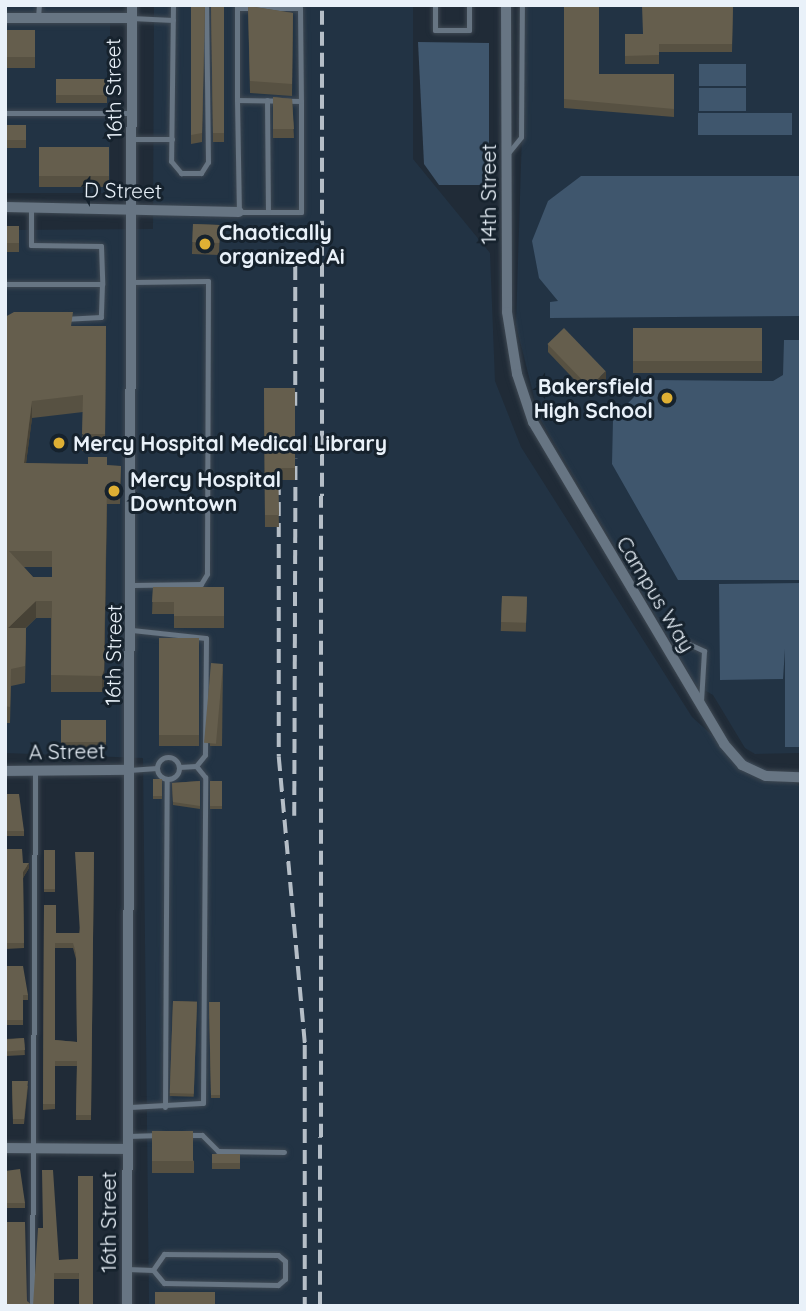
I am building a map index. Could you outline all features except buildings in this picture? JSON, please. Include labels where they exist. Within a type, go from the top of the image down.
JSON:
[{"type":"street","name":"16th Street","points":[[127,1306],[129,770],[133,585],[127,441],[134,210],[132,5]]},
{"type":"street","name":"14th Street","points":[[506,5],[507,312],[519,383]]},
{"type":"street","points":[[5,18],[131,19]]},
{"type":"street","name":"D Street","points":[[5,207],[239,212]]},
{"type":"street","name":"Campus Way","points":[[519,383],[547,448],[701,708],[742,765],[766,776],[801,776]]},
{"type":"street","name":"A Street","points":[[5,771],[129,770]]},
{"type":"street","points":[[5,1148],[128,1149]]},
{"type":"lane","points":[[38,5],[38,18]]},
{"type":"lane","points":[[173,5],[174,170],[205,170],[206,5]]},
{"type":"lane","points":[[435,5],[435,30],[469,30],[469,5]]},
{"type":"lane","points":[[507,154],[521,137],[522,5]]},
{"type":"lane","points":[[237,7],[264,7],[300,8],[301,212],[239,212],[237,7]]},
{"type":"lane","points":[[131,19],[173,20]]},
{"type":"lane","points":[[237,100],[300,102]]},
{"type":"lane","points":[[267,100],[268,212]]},
{"type":"lane","points":[[5,113],[133,113]]},
{"type":"lane","points":[[133,139],[172,139]]},
{"type":"lane","points":[[31,208],[31,245],[101,246],[101,317],[56,319]]},
{"type":"lane","points":[[133,282],[208,281],[207,574],[201,584],[133,585]]},
{"type":"lane","points":[[5,284],[102,284]]},
{"type":"lane","points":[[132,630],[206,638],[205,755],[196,766],[179,767],[167,779]]},
{"type":"lane","points":[[667,652],[687,643],[704,651],[701,708]]},
{"type":"lane","points":[[129,770],[157,768],[168,756],[179,767]]},
{"type":"lane","points":[[128,1107],[202,1106],[205,777],[196,766]]},
{"type":"lane","points":[[157,768],[167,779],[165,1107]]},
{"type":"lane","points":[[32,1306],[35,771]]},
{"type":"lane","points":[[128,1136],[165,1135]]},
{"type":"lane","points":[[177,1135],[202,1135],[218,1151],[284,1152]]},
{"type":"lane","points":[[127,1269],[153,1270],[164,1283],[278,1285],[285,1279],[285,1261],[278,1255],[164,1255],[153,1270]]},
{"type":"shaded area","points":[[5,5],[110,5],[110,193],[5,193]]},
{"type":"shaded area","points":[[154,5],[413,5],[413,159],[490,253],[495,381],[521,447],[692,717],[732,753],[801,786],[801,1306],[149,1306],[143,758],[5,753],[5,230],[153,229]]},
{"type":"shaded area","name":"Bakersfield High School","points":[[526,5],[801,5],[801,753],[755,754],[745,748],[713,695],[696,685],[539,417],[516,325]]},
{"type":"shaded area","points":[[418,42],[489,43],[489,185],[439,185],[424,164]]},
{"type":"shaded area","points":[[699,64],[746,64],[746,86],[699,86]]},
{"type":"shaded area","points":[[699,88],[746,88],[746,111],[699,111]]},
{"type":"shaded area","points":[[698,113],[792,113],[792,135],[698,135]]},
{"type":"shaded area","points":[[581,176],[801,176],[801,316],[550,318],[550,302],[558,301],[539,278],[532,241],[548,201]]},
{"type":"shaded area","points":[[784,340],[801,340],[801,580],[678,580],[612,464],[613,419],[650,380],[773,381],[783,375]]},
{"type":"shaded area","points":[[801,583],[801,747],[785,747],[785,649],[783,679],[720,680],[719,584]]},
{"type":"railway","points":[[320,1306],[322,5]]},
{"type":"railway","points":[[295,263],[295,406]]},
{"type":"railway","points":[[294,816],[295,459]]},
{"type":"railway","points":[[279,460],[279,757],[305,1045],[305,1306]]},
{"type":"place","name":"Chaotically organized Ai","points":[[205,244]]},
{"type":"place","name":"Bakersfield High School","points":[[667,398]]},
{"type":"place","name":"Mercy Hospital Medical Library","points":[[59,443]]},
{"type":"place","name":"Mercy Hospital Downtown","points":[[114,491]]}]
